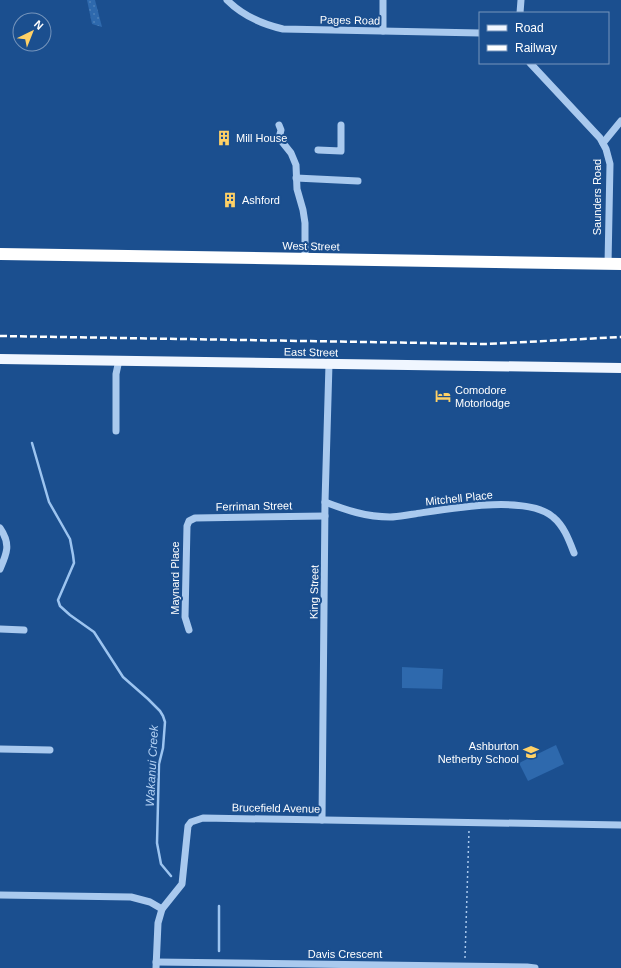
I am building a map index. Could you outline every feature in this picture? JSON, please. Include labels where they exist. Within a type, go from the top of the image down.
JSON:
[{"type":"highway","name":"West Street","points":[[0,254],[621,264]]},
{"type":"main road","name":"East Street","points":[[0,358],[621,368]]},
{"type":"street","name":"Pages Road","points":[[227,0],[244,15],[259,22],[270,26],[296,30],[479,33]]},
{"type":"street","points":[[383,0],[383,31]]},
{"type":"street","points":[[520,12],[521,0]]},
{"type":"street","name":"Saunders Road","points":[[531,64],[596,133],[609,156],[608,264]]},
{"type":"street","points":[[603,144],[621,121]]},
{"type":"street","points":[[279,125],[281,130],[279,138],[295,159],[297,189],[305,223],[306,258]]},
{"type":"street","points":[[318,150],[341,151],[341,125]]},
{"type":"street","points":[[296,178],[358,181]]},
{"type":"street","points":[[116,431],[116,374],[119,360]]},
{"type":"street","name":"King Street","points":[[322,820],[328,364]]},
{"type":"street","name":"Mitchell Place","points":[[325,502],[359,514],[386,517],[486,505],[530,506],[544,511],[557,521],[564,530],[574,553]]},
{"type":"street","name":"Ferriman Street","points":[[186,526],[189,521],[194,518],[326,516]]},
{"type":"street","name":"Maynard Place","points":[[186,526],[185,617],[189,630]]},
{"type":"street","points":[[0,528],[6,538],[7,553],[0,569]]},
{"type":"street","points":[[0,629],[24,630]]},
{"type":"street","points":[[0,749],[50,750]]},
{"type":"street","name":"Brucefield Avenue","points":[[162,909],[182,884],[188,826],[191,822],[203,818],[621,825]]},
{"type":"street","points":[[0,895],[131,897],[157,905],[162,909],[158,923],[156,965]]},
{"type":"street","name":"Davis Crescent","points":[[156,965],[465,966],[535,968]]},
{"type":"path","points":[[465,966],[469,822]]},
{"type":"shaded area","points":[[87,0],[95,0],[102,27],[92,24]]},
{"type":"shaded area","points":[[402,667],[443,669],[442,689],[402,688]]},
{"type":"shaded area","points":[[556,745],[564,764],[528,781],[519,763]]},
{"type":"waterway","name":"Wakanui Creek","points":[[32,443],[49,502],[70,539],[73,555],[74,563],[58,600],[60,606],[94,632],[123,677],[160,711],[165,722],[163,748],[159,764],[157,843],[161,864],[171,876]]},
{"type":"waterway","name":"Wakanui Creek","points":[[219,906],[219,951]]},
{"type":"railway","points":[[0,336],[487,344],[621,337]]},
{"type":"place","name":"Mill House","points":[[224,138]]},
{"type":"place","name":"Ashford","points":[[230,200]]},
{"type":"place","name":"Comodore Motorlodge","points":[[443,396]]},
{"type":"place","name":"Ashburton Netherby School","points":[[531,752]]}]
